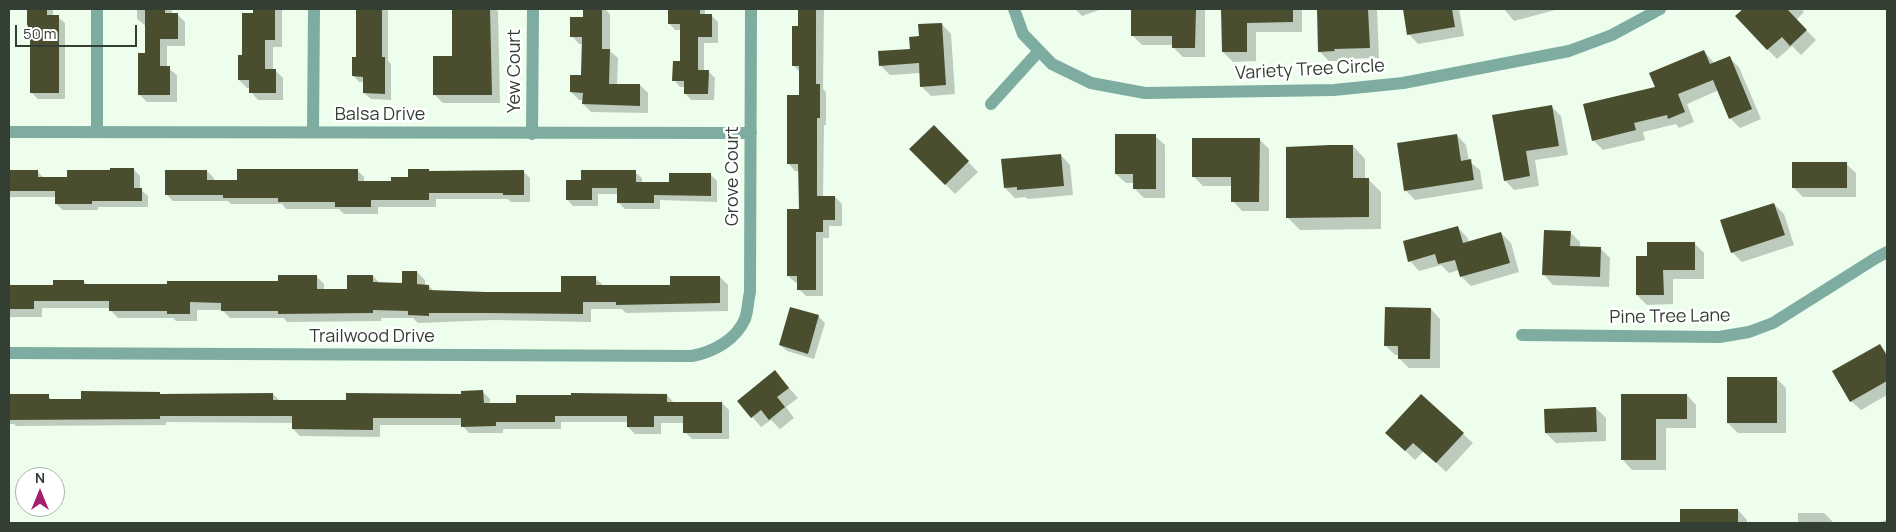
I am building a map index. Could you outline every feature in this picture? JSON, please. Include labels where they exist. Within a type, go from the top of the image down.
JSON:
[{"type":"street","points":[[97,9],[98,132]]},
{"type":"street","points":[[313,132],[314,9]]},
{"type":"street","name":"Yew Court","points":[[532,134],[533,9]]},
{"type":"street","name":"Grove Court","points":[[730,339],[745,319],[750,292],[751,9]]},
{"type":"street","name":"Variety Tree Circle","points":[[1014,9],[1023,34],[1052,64],[1091,82],[1145,93],[1334,90],[1403,83],[1569,51],[1612,35],[1660,9]]},
{"type":"street","points":[[991,104],[1039,51]]},
{"type":"street","name":"Balsa Drive","points":[[9,132],[750,133]]},
{"type":"street","name":"Pine Tree Lane","points":[[1522,335],[1720,337],[1749,332],[1773,323],[1887,252]]},
{"type":"street","name":"Trailwood Drive","points":[[9,353],[692,356],[708,353],[730,339]]},
{"type":"building","points":[[27,9],[47,9],[47,15],[59,15],[59,93],[30,93],[30,38],[27,38]]},
{"type":"building","points":[[145,9],[165,9],[165,13],[178,13],[178,39],[160,39],[160,66],[170,66],[170,95],[138,95],[138,53],[145,53]]},
{"type":"building","points":[[253,9],[275,9],[275,40],[265,40],[265,69],[276,69],[276,93],[249,93],[249,80],[238,80],[238,55],[242,55],[242,13],[253,13]]},
{"type":"building","points":[[356,9],[382,9],[382,57],[385,57],[385,94],[363,93],[363,77],[352,76],[352,57],[356,57]]},
{"type":"building","points":[[452,9],[490,9],[492,95],[433,95],[433,56],[452,56]]},
{"type":"building","points":[[583,9],[602,9],[602,49],[610,49],[609,84],[640,84],[640,106],[582,104],[583,93],[570,92],[570,75],[581,75],[582,37],[570,37],[570,17],[583,17]]},
{"type":"building","points":[[668,9],[700,9],[700,14],[712,14],[712,37],[698,37],[698,70],[709,70],[708,94],[684,94],[684,81],[672,81],[673,61],[680,61],[680,24],[668,24]]},
{"type":"building","points":[[798,9],[816,9],[816,84],[820,84],[820,118],[817,118],[817,196],[835,196],[835,220],[823,220],[823,232],[816,232],[816,290],[797,290],[797,276],[787,276],[787,209],[799,209],[798,164],[787,164],[787,95],[799,95],[799,66],[792,66],[792,26],[798,26]]},
{"type":"building","points":[[1131,9],[1196,9],[1195,48],[1172,48],[1172,36],[1131,36]]},
{"type":"building","points":[[1221,9],[1293,9],[1293,22],[1247,23],[1247,52],[1222,52]]},
{"type":"building","points":[[1317,9],[1368,9],[1370,48],[1334,49],[1335,51],[1318,52]]},
{"type":"building","points":[[1403,9],[1452,9],[1455,27],[1407,35]]},
{"type":"building","points":[[1743,9],[1787,9],[1807,30],[1790,46],[1782,37],[1767,50],[1735,16]]},
{"type":"building","points":[[942,23],[946,85],[920,87],[919,63],[879,66],[878,51],[910,49],[909,37],[919,36],[918,24]]},
{"type":"building","points":[[1704,50],[1710,64],[1730,56],[1752,109],[1729,119],[1713,80],[1678,94],[1685,112],[1668,119],[1667,115],[1634,123],[1636,130],[1592,141],[1583,104],[1655,87],[1649,73]]},
{"type":"building","points":[[1552,105],[1559,146],[1526,151],[1530,176],[1504,181],[1492,115]]},
{"type":"building","points":[[934,125],[969,161],[945,185],[909,149]]},
{"type":"building","points":[[1115,134],[1156,134],[1156,189],[1133,189],[1133,174],[1115,174]]},
{"type":"building","points":[[1457,134],[1461,161],[1471,159],[1474,180],[1404,191],[1397,143]]},
{"type":"building","points":[[1192,138],[1260,138],[1259,202],[1231,202],[1231,177],[1192,177]]},
{"type":"building","points":[[1353,145],[1353,178],[1369,178],[1369,217],[1286,218],[1286,147]]},
{"type":"building","points":[[1061,154],[1064,186],[1017,190],[1017,187],[1004,188],[1001,159]]},
{"type":"building","points":[[1792,162],[1847,162],[1847,188],[1792,188]]},
{"type":"building","points":[[110,168],[134,168],[134,188],[142,188],[142,201],[92,201],[92,204],[55,204],[55,191],[9,191],[9,170],[38,170],[38,177],[67,177],[67,170],[110,170]]},
{"type":"building","points":[[237,169],[358,169],[358,181],[391,181],[391,177],[408,177],[408,169],[429,169],[429,171],[524,170],[524,195],[503,195],[503,193],[429,193],[429,200],[371,200],[371,207],[335,207],[335,202],[278,202],[278,198],[223,198],[223,195],[165,195],[165,170],[207,170],[207,180],[237,180]]},
{"type":"building","points":[[581,170],[636,170],[636,182],[669,182],[669,173],[711,173],[711,196],[654,195],[654,203],[617,203],[617,188],[592,188],[592,200],[566,200],[566,180],[581,180]]},
{"type":"building","points":[[1774,203],[1785,235],[1731,253],[1720,220]]},
{"type":"building","points":[[1458,226],[1463,243],[1501,232],[1510,263],[1460,277],[1455,260],[1438,264],[1435,254],[1408,262],[1403,241]]},
{"type":"building","points":[[1544,230],[1571,231],[1570,246],[1601,247],[1600,277],[1542,275]]},
{"type":"building","points":[[1647,242],[1695,242],[1695,270],[1663,270],[1664,295],[1636,295],[1636,256],[1647,256]]},
{"type":"building","points":[[402,271],[417,271],[417,284],[429,285],[429,290],[486,292],[561,292],[561,276],[596,276],[596,285],[670,285],[670,276],[720,276],[720,303],[616,305],[616,302],[583,302],[583,314],[429,313],[429,316],[408,315],[408,311],[373,310],[373,313],[278,314],[278,311],[221,311],[221,303],[190,302],[190,314],[167,314],[167,311],[109,311],[109,301],[34,301],[34,309],[9,309],[9,285],[53,285],[53,280],[84,280],[84,284],[167,284],[167,281],[278,281],[278,275],[317,275],[317,289],[347,289],[347,275],[373,275],[373,282],[402,283]]},
{"type":"building","points":[[790,307],[819,315],[808,354],[779,345]]},
{"type":"building","points":[[1385,307],[1431,308],[1430,359],[1398,359],[1398,346],[1384,346]]},
{"type":"building","points":[[1880,344],[1887,356],[1887,381],[1850,402],[1832,371]]},
{"type":"building","points":[[775,370],[789,388],[777,397],[785,407],[769,420],[761,410],[751,418],[737,401]]},
{"type":"building","points":[[1727,377],[1777,377],[1777,423],[1727,423]]},
{"type":"building","points":[[483,390],[484,403],[516,403],[516,395],[571,395],[571,393],[667,394],[667,402],[722,402],[722,433],[683,433],[683,416],[654,416],[654,427],[627,427],[627,416],[555,416],[555,422],[496,422],[496,426],[461,427],[461,418],[373,418],[373,430],[292,429],[292,416],[160,416],[160,419],[9,420],[9,394],[49,394],[49,399],[81,399],[81,391],[160,392],[160,394],[273,393],[273,400],[346,400],[346,393],[461,394],[461,391]]},
{"type":"building","points":[[1421,394],[1464,433],[1436,463],[1413,443],[1405,451],[1385,433]]},
{"type":"building","points":[[1621,394],[1687,394],[1687,419],[1656,419],[1656,460],[1621,460]]},
{"type":"building","points":[[1596,407],[1597,432],[1545,433],[1544,409]]},
{"type":"building","points":[[1680,509],[1738,509],[1738,523],[1680,523]]}]
